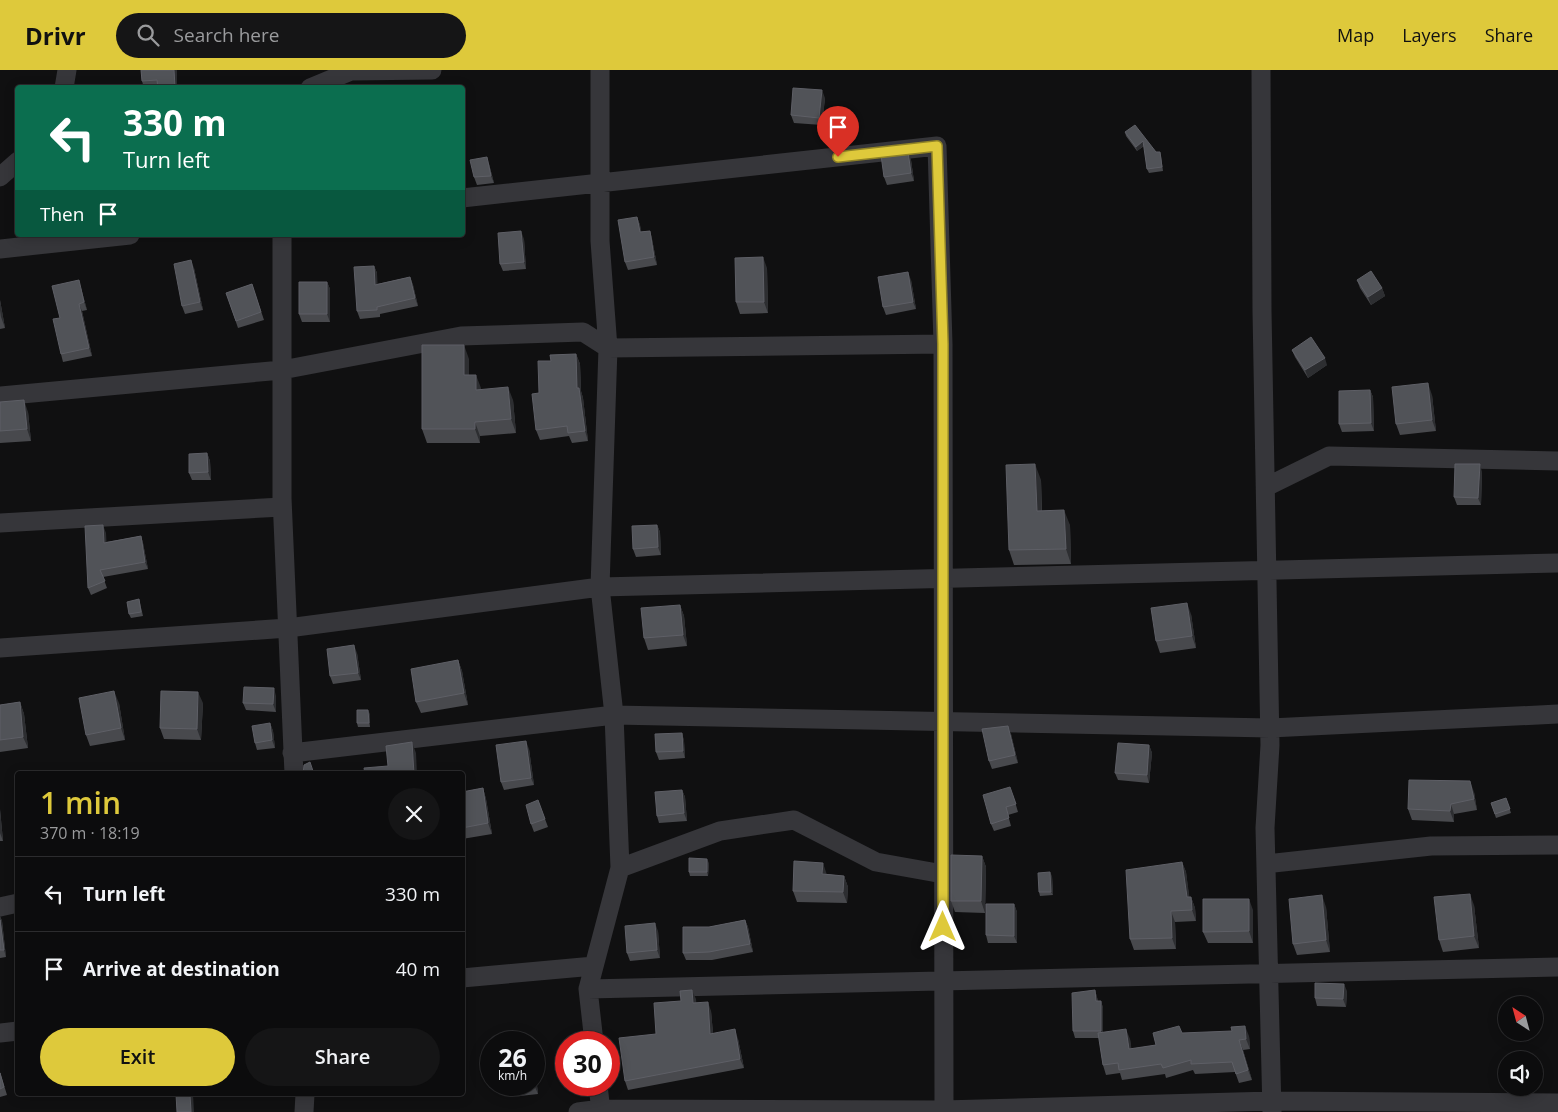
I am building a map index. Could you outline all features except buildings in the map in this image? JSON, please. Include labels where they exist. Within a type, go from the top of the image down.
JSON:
[{"type":"street","points":[[64,85],[67,70]]},
{"type":"street","points":[[317,85],[351,71],[432,70]]},
{"type":"street","points":[[593,1031],[588,989],[620,868],[614,715],[600,588],[608,348],[600,242],[600,70]]},
{"type":"street","points":[[1262,70],[1270,728],[1265,828],[1272,1107]]},
{"type":"street","points":[[465,198],[937,146],[943,344],[944,1111]]},
{"type":"street","points":[[0,177],[15,164]]},
{"type":"street","points":[[0,249],[111,237]]},
{"type":"street","points":[[282,237],[282,506],[294,771]]},
{"type":"street","points":[[0,396],[282,370],[461,336],[583,332],[608,348],[943,344]]},
{"type":"street","points":[[1266,487],[1329,456],[1558,461]]},
{"type":"street","points":[[0,523],[282,506]]},
{"type":"street","points":[[0,648],[288,628],[600,588],[1558,563]]},
{"type":"street","points":[[292,753],[614,715],[1270,728],[1558,714]]},
{"type":"street","points":[[620,868],[720,832],[794,820],[876,862],[943,874]]},
{"type":"street","points":[[1266,864],[1431,846],[1558,845]]},
{"type":"street","points":[[0,906],[15,904]]},
{"type":"street","points":[[465,978],[594,966]]},
{"type":"street","points":[[588,989],[1558,967]]},
{"type":"street","points":[[0,1033],[15,1031]]},
{"type":"street","points":[[304,1112],[305,1096]]},
{"type":"street","points":[[599,1096],[601,1111]]},
{"type":"street","points":[[578,1112],[944,1111],[1558,1103]]},
{"type":"route","points":[[838,157],[937,146],[943,344],[943,927]]}]
